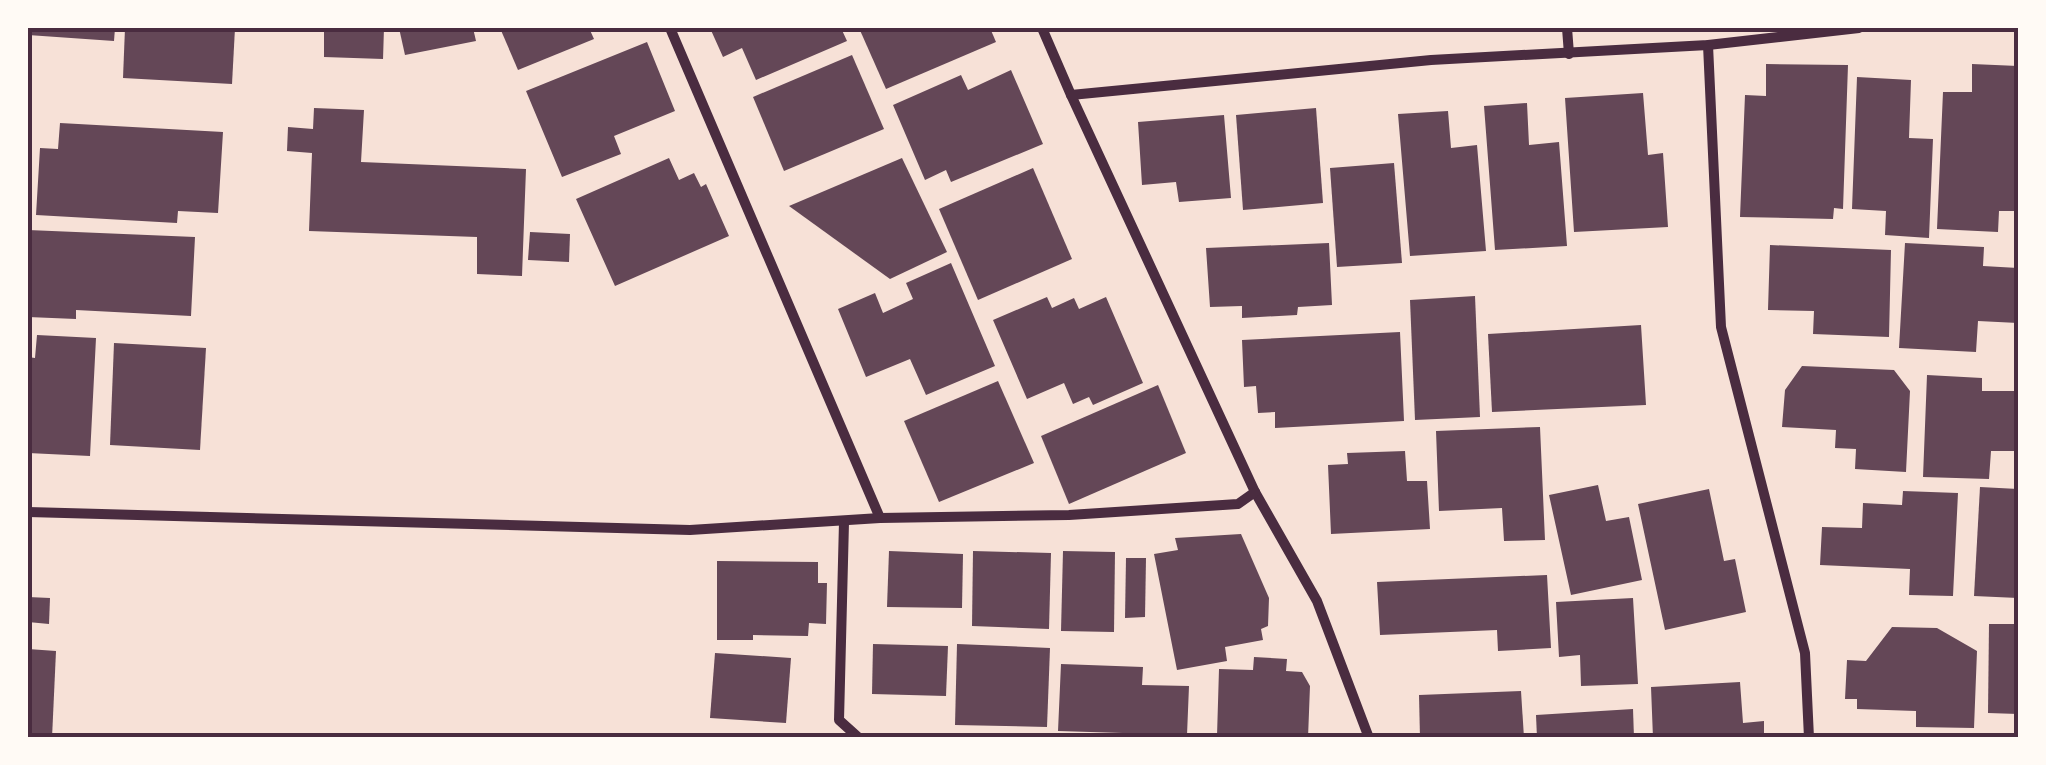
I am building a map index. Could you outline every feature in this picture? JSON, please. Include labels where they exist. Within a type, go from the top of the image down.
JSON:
[{"type":"street","points":[[670,28],[880,518]]},
{"type":"street","points":[[1042,28],[1255,492],[1316,600],[1369,738]]},
{"type":"street","points":[[1567,28],[1569,54]]},
{"type":"street","points":[[1071,95],[1431,60],[1708,44],[1860,28]]},
{"type":"street","points":[[1708,44],[1722,327],[1805,653],[1809,738]]},
{"type":"street","points":[[28,512],[690,530],[1238,504],[1255,492]]},
{"type":"street","points":[[844,522],[839,720],[858,738]]},
{"type":"building","points":[[28,28],[115,28],[114,41],[28,35]]},
{"type":"building","points":[[125,28],[235,28],[232,84],[123,78]]},
{"type":"building","points":[[324,28],[384,28],[383,59],[324,57]]},
{"type":"building","points":[[399,28],[473,28],[476,41],[405,55]]},
{"type":"building","points":[[500,28],[589,28],[594,39],[518,70]]},
{"type":"building","points":[[710,28],[841,28],[847,41],[756,80],[742,48],[723,57]]},
{"type":"building","points":[[859,28],[990,28],[996,42],[886,89]]},
{"type":"building","points":[[647,42],[675,111],[614,136],[621,154],[562,177],[526,91]]},
{"type":"building","points":[[852,55],[884,129],[784,171],[753,97]]},
{"type":"building","points":[[1766,64],[1848,65],[1843,209],[1834,208],[1833,219],[1740,217],[1745,95],[1766,96]]},
{"type":"building","points":[[1972,64],[2018,66],[2018,211],[1999,211],[1998,232],[1937,229],[1943,92],[1972,92]]},
{"type":"building","points":[[1011,70],[1043,144],[951,182],[946,170],[925,180],[893,105],[961,75],[968,90]]},
{"type":"building","points":[[1857,77],[1911,80],[1909,138],[1933,139],[1929,238],[1885,235],[1886,211],[1852,209]]},
{"type":"building","points":[[1643,93],[1648,155],[1663,153],[1668,227],[1574,232],[1565,98]]},
{"type":"building","points":[[1527,103],[1529,145],[1559,142],[1567,246],[1495,250],[1484,106]]},
{"type":"building","points":[[314,108],[364,110],[361,162],[526,169],[522,276],[477,274],[477,237],[309,231],[312,153],[287,151],[288,127],[313,129]]},
{"type":"building","points":[[1316,108],[1323,203],[1243,210],[1236,115]]},
{"type":"building","points":[[1448,111],[1451,148],[1477,145],[1486,251],[1410,256],[1398,114]]},
{"type":"building","points":[[1224,115],[1231,198],[1179,202],[1176,182],[1142,185],[1138,122]]},
{"type":"building","points":[[60,123],[223,132],[218,213],[178,211],[177,223],[36,215],[40,148],[58,149]]},
{"type":"building","points":[[669,158],[679,180],[694,173],[701,187],[706,184],[729,236],[615,286],[576,199]]},
{"type":"building","points":[[902,158],[947,252],[890,279],[789,206]]},
{"type":"building","points":[[1394,163],[1402,263],[1337,267],[1330,168]]},
{"type":"building","points":[[1033,168],[1072,259],[978,300],[939,209]]},
{"type":"building","points":[[28,230],[195,237],[191,316],[76,310],[76,319],[28,317]]},
{"type":"building","points":[[530,232],[570,234],[569,262],[528,260]]},
{"type":"building","points":[[1329,243],[1332,305],[1298,307],[1297,315],[1242,318],[1242,306],[1210,307],[1206,248]]},
{"type":"building","points":[[1905,243],[1984,247],[1983,266],[2018,268],[2018,323],[1978,321],[1976,352],[1899,348]]},
{"type":"building","points":[[1770,245],[1891,250],[1889,337],[1813,334],[1814,311],[1768,310]]},
{"type":"building","points":[[951,263],[995,366],[926,395],[910,359],[866,377],[838,309],[875,293],[883,313],[913,299],[906,283]]},
{"type":"building","points":[[1475,296],[1480,417],[1415,420],[1410,300]]},
{"type":"building","points":[[1047,297],[1052,308],[1074,298],[1079,309],[1106,297],[1143,383],[1093,405],[1089,397],[1073,404],[1064,383],[1027,399],[993,320]]},
{"type":"building","points":[[1641,325],[1646,405],[1492,412],[1488,334]]},
{"type":"building","points":[[1400,332],[1404,421],[1275,428],[1275,412],[1258,413],[1256,386],[1244,387],[1242,340]]},
{"type":"building","points":[[37,335],[96,338],[90,456],[28,453],[28,357],[35,358]]},
{"type":"building","points":[[114,343],[206,348],[200,450],[110,445]]},
{"type":"building","points":[[1802,366],[1894,370],[1910,391],[1906,472],[1855,469],[1856,449],[1835,448],[1836,430],[1782,427],[1785,390]]},
{"type":"building","points":[[1927,375],[1982,378],[1982,391],[2018,391],[2018,451],[1991,451],[1989,479],[1923,477]]},
{"type":"building","points":[[998,381],[1034,463],[939,502],[904,421]]},
{"type":"building","points":[[1158,385],[1186,453],[1069,504],[1041,436]]},
{"type":"building","points":[[1540,427],[1545,540],[1504,541],[1502,508],[1439,511],[1436,431]]},
{"type":"building","points":[[1405,451],[1407,481],[1427,481],[1430,529],[1331,534],[1328,465],[1348,464],[1347,453]]},
{"type":"building","points":[[1598,485],[1606,521],[1629,517],[1642,580],[1571,595],[1549,495]]},
{"type":"building","points":[[1980,487],[2018,489],[2018,598],[1974,596]]},
{"type":"building","points":[[1709,489],[1724,561],[1735,559],[1746,612],[1665,630],[1638,504]]},
{"type":"building","points":[[1903,491],[1958,493],[1953,596],[1909,595],[1910,569],[1820,565],[1822,527],[1862,528],[1863,503],[1902,505]]},
{"type":"building","points":[[1241,534],[1269,598],[1268,626],[1261,629],[1263,640],[1225,647],[1227,661],[1177,670],[1154,554],[1178,550],[1175,538]]},
{"type":"building","points":[[889,551],[963,554],[962,608],[887,607]]},
{"type":"building","points":[[973,551],[1051,553],[1049,629],[972,626]]},
{"type":"building","points":[[1063,551],[1115,552],[1114,632],[1061,631]]},
{"type":"building","points":[[1126,558],[1146,558],[1145,617],[1125,618]]},
{"type":"building","points":[[717,561],[818,562],[818,583],[827,583],[826,624],[809,623],[808,636],[753,635],[753,640],[717,640]]},
{"type":"building","points":[[1547,575],[1551,648],[1498,651],[1497,630],[1380,635],[1377,582]]},
{"type":"building","points":[[28,597],[50,598],[49,624],[28,622]]},
{"type":"building","points":[[1633,598],[1638,684],[1581,686],[1580,655],[1559,657],[1556,602]]},
{"type":"building","points":[[1989,624],[2018,624],[2018,714],[1988,713]]},
{"type":"building","points":[[1892,627],[1937,628],[1977,651],[1974,728],[1916,727],[1916,711],[1857,709],[1857,699],[1845,699],[1847,660],[1866,661]]},
{"type":"building","points":[[873,644],[948,646],[946,696],[872,694]]},
{"type":"building","points":[[957,644],[1050,648],[1047,727],[955,725]]},
{"type":"building","points":[[28,649],[56,651],[52,738],[28,738]]},
{"type":"building","points":[[715,653],[791,658],[786,723],[710,718]]},
{"type":"building","points":[[1254,657],[1287,659],[1286,671],[1302,672],[1310,686],[1308,738],[1217,736],[1219,669],[1253,670]]},
{"type":"building","points":[[1061,664],[1143,667],[1142,685],[1189,686],[1187,735],[1058,731]]},
{"type":"building","points":[[1740,682],[1743,723],[1764,721],[1764,738],[1653,738],[1651,687]]},
{"type":"building","points":[[1521,691],[1524,738],[1420,738],[1419,695]]},
{"type":"building","points":[[1633,709],[1634,738],[1537,738],[1536,715]]}]
